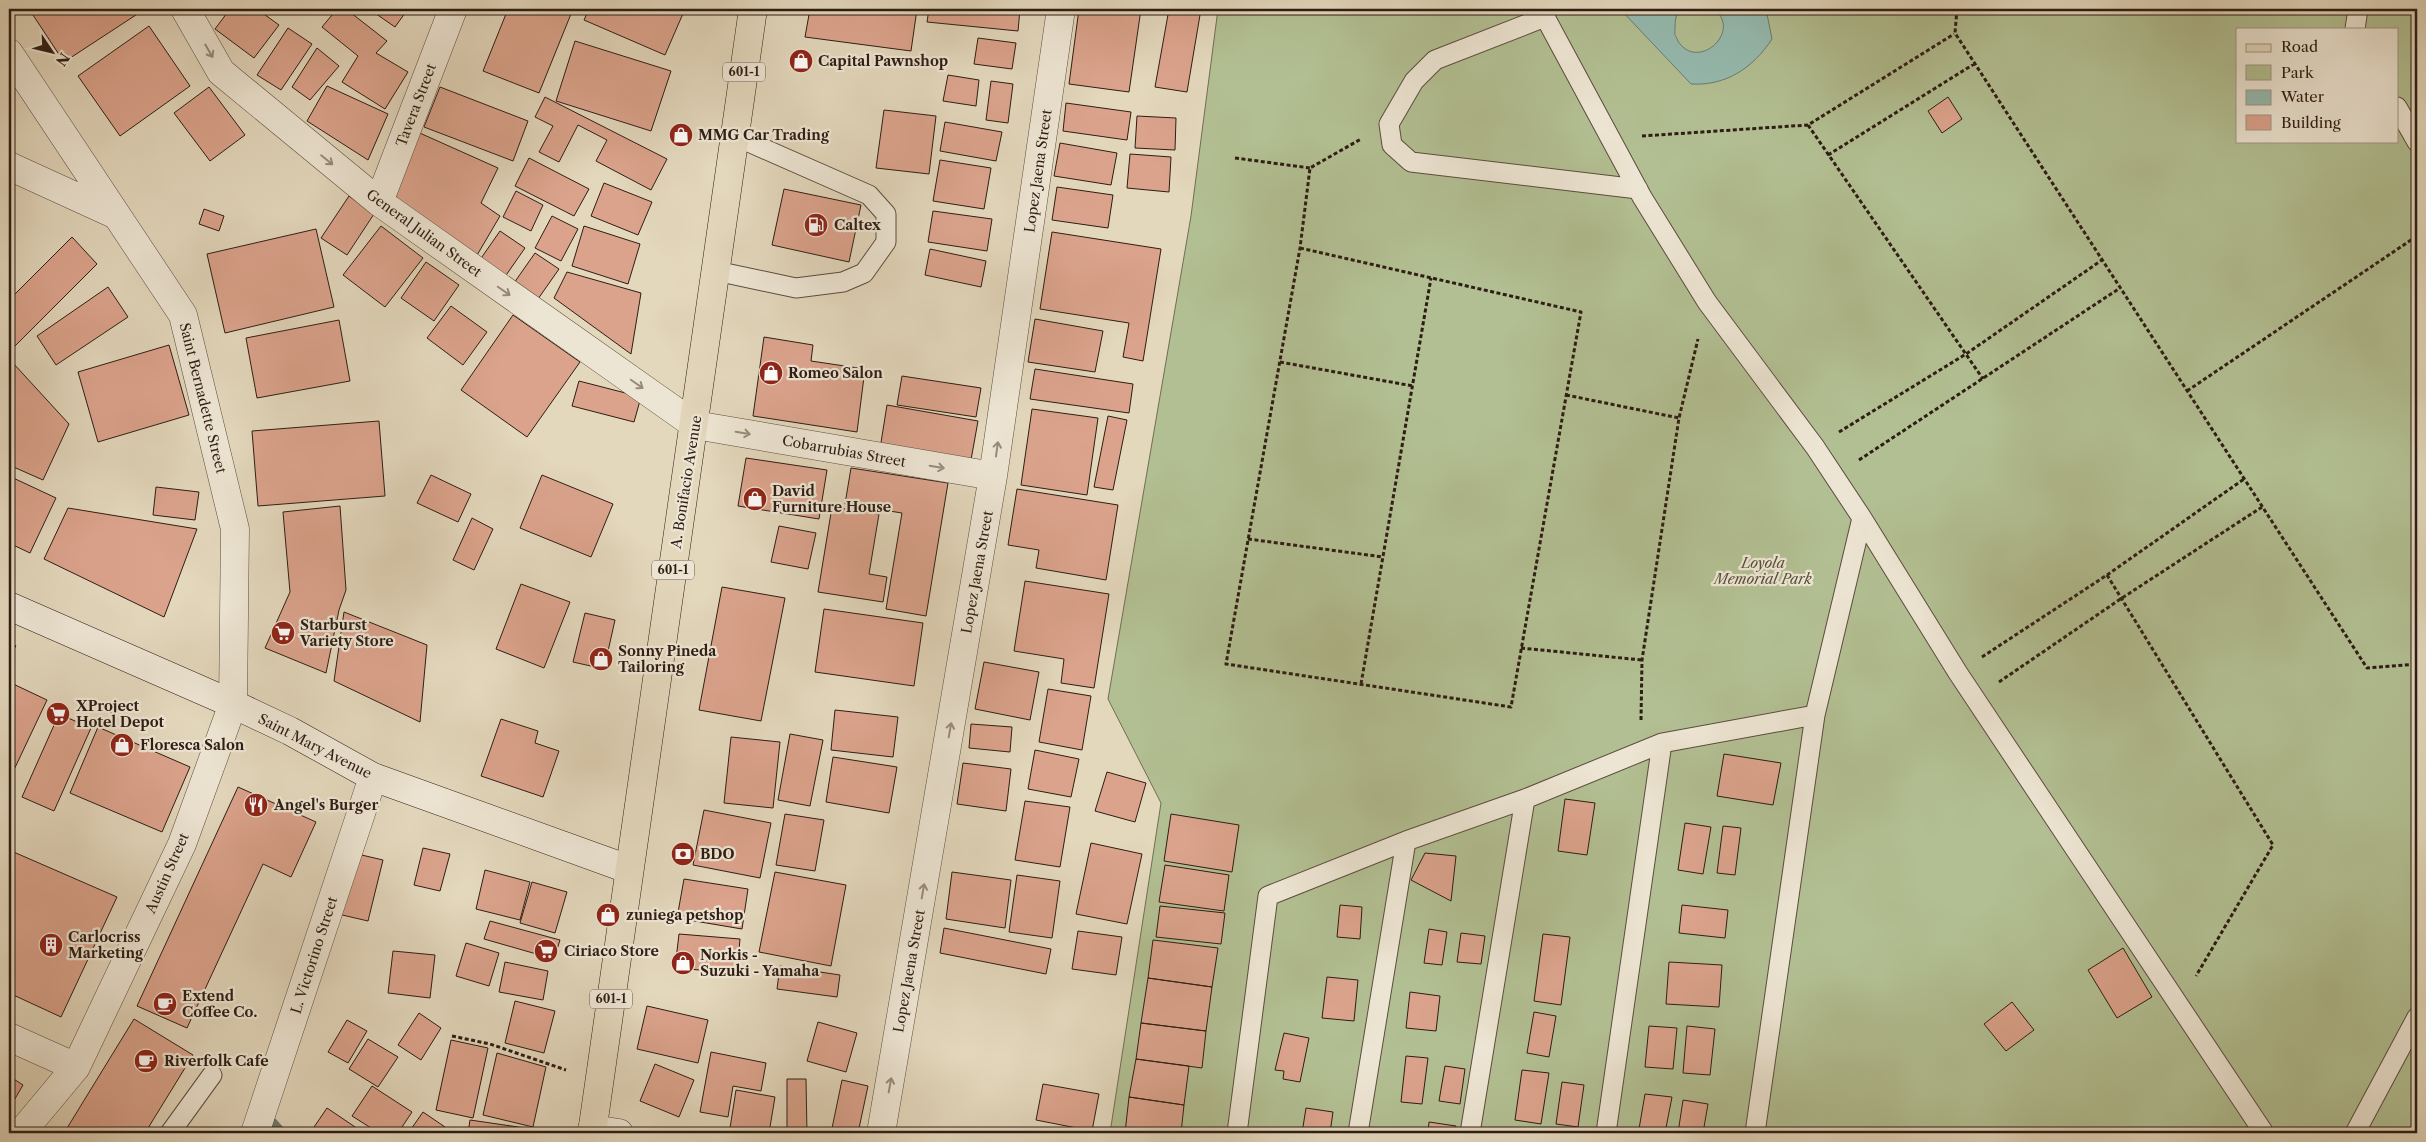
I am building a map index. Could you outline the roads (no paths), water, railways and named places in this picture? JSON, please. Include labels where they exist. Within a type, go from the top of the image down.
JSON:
[{"type":"main road","name":"A. Bonifacio Avenue","points":[[592,1131],[628,869],[695,425],[753,9]]},
{"type":"street","name":"General Julian Street","points":[[185,9],[221,72],[379,202],[695,425]]},
{"type":"street","name":"Tavera Street","points":[[379,202],[453,9]]},
{"type":"street","name":"Lopez Jaena Street","points":[[882,1133],[993,476],[1061,9]]},
{"type":"street","name":"Saint Bernadette Street","points":[[9,53],[114,214],[183,315],[235,529],[233,704]]},
{"type":"street","points":[[9,166],[114,214]]},
{"type":"street","name":"Cobarrubias Street","points":[[695,425],[993,476]]},
{"type":"street","name":"Saint Mary Avenue","points":[[9,606],[233,704],[290,732],[373,777],[628,869]]},
{"type":"street","name":"Austin Street","points":[[21,1133],[76,1067],[182,844],[233,704]]},
{"type":"street","name":"L. Victorino Street","points":[[255,1133],[373,777]]},
{"type":"street","points":[[9,1037],[76,1067]]},
{"type":"street","points":[[592,1131],[619,1133]]},
{"type":"lane","points":[[2355,28],[2358,9]]},
{"type":"lane","points":[[1638,189],[1411,162],[1392,144],[1388,124],[1414,81],[1435,60],[1546,13],[1609,138],[1707,302],[1815,447],[1862,518],[1958,673],[2264,1133]]},
{"type":"lane","points":[[2398,109],[2417,142]]},
{"type":"lane","points":[[716,271],[796,288],[843,282],[864,273],[886,242],[886,214],[870,195],[735,136]]},
{"type":"lane","points":[[1754,1133],[1815,715],[1862,518]]},
{"type":"lane","points":[[1237,1133],[1268,896],[1406,841],[1525,799],[1662,742],[1815,715]]},
{"type":"lane","points":[[1606,1133],[1662,742]]},
{"type":"lane","points":[[1470,1133],[1525,799]]},
{"type":"lane","points":[[1358,1133],[1406,841]]},
{"type":"lane","points":[[2355,1133],[2417,1017]]},
{"type":"lane","points":[[170,1133],[212,1075]]},
{"type":"water","points":[[1620,9],[1682,9],[1676,18],[1675,34],[1678,41],[1686,49],[1696,52],[1705,51],[1714,45],[1720,37],[1723,28],[1722,18],[1714,9],[1766,9],[1772,39],[1756,59],[1738,73],[1716,82],[1691,84]]},
{"type":"waterway","points":[[263,1113],[281,1133]]},
{"type":"place","name":"Capital Pawnshop","points":[[801,61]]},
{"type":"place","name":"MMG Car Trading","points":[[681,135]]},
{"type":"place","name":"Caltex","points":[[816,225]]},
{"type":"place","name":"Romeo Salon","points":[[771,373]]},
{"type":"place","name":"David Furniture House","points":[[755,499]]},
{"type":"place","name":"Starburst Variety Store","points":[[283,633]]},
{"type":"place","name":"Sonny Pineda Tailoring","points":[[601,659]]},
{"type":"place","name":"XProject Hotel Depot","points":[[58,714]]},
{"type":"place","name":"Floresca Salon","points":[[122,745]]},
{"type":"place","name":"Angel's Burger","points":[[256,805]]},
{"type":"place","name":"BDO","points":[[683,854]]},
{"type":"place","name":"zuniega petshop","points":[[608,915]]},
{"type":"place","name":"Carlocriss Marketing","points":[[51,945]]},
{"type":"place","name":"Ciriaco Store","points":[[546,951]]},
{"type":"place","name":"Norkis - Suzuki - Yamaha","points":[[683,963]]},
{"type":"place","name":"Extend Coffee Co.","points":[[165,1004]]},
{"type":"place","name":"Riverfolk Cafe","points":[[146,1061]]},
{"type":"park label","name":"Loyola Memorial Park","points":[[1763,572]]}]
